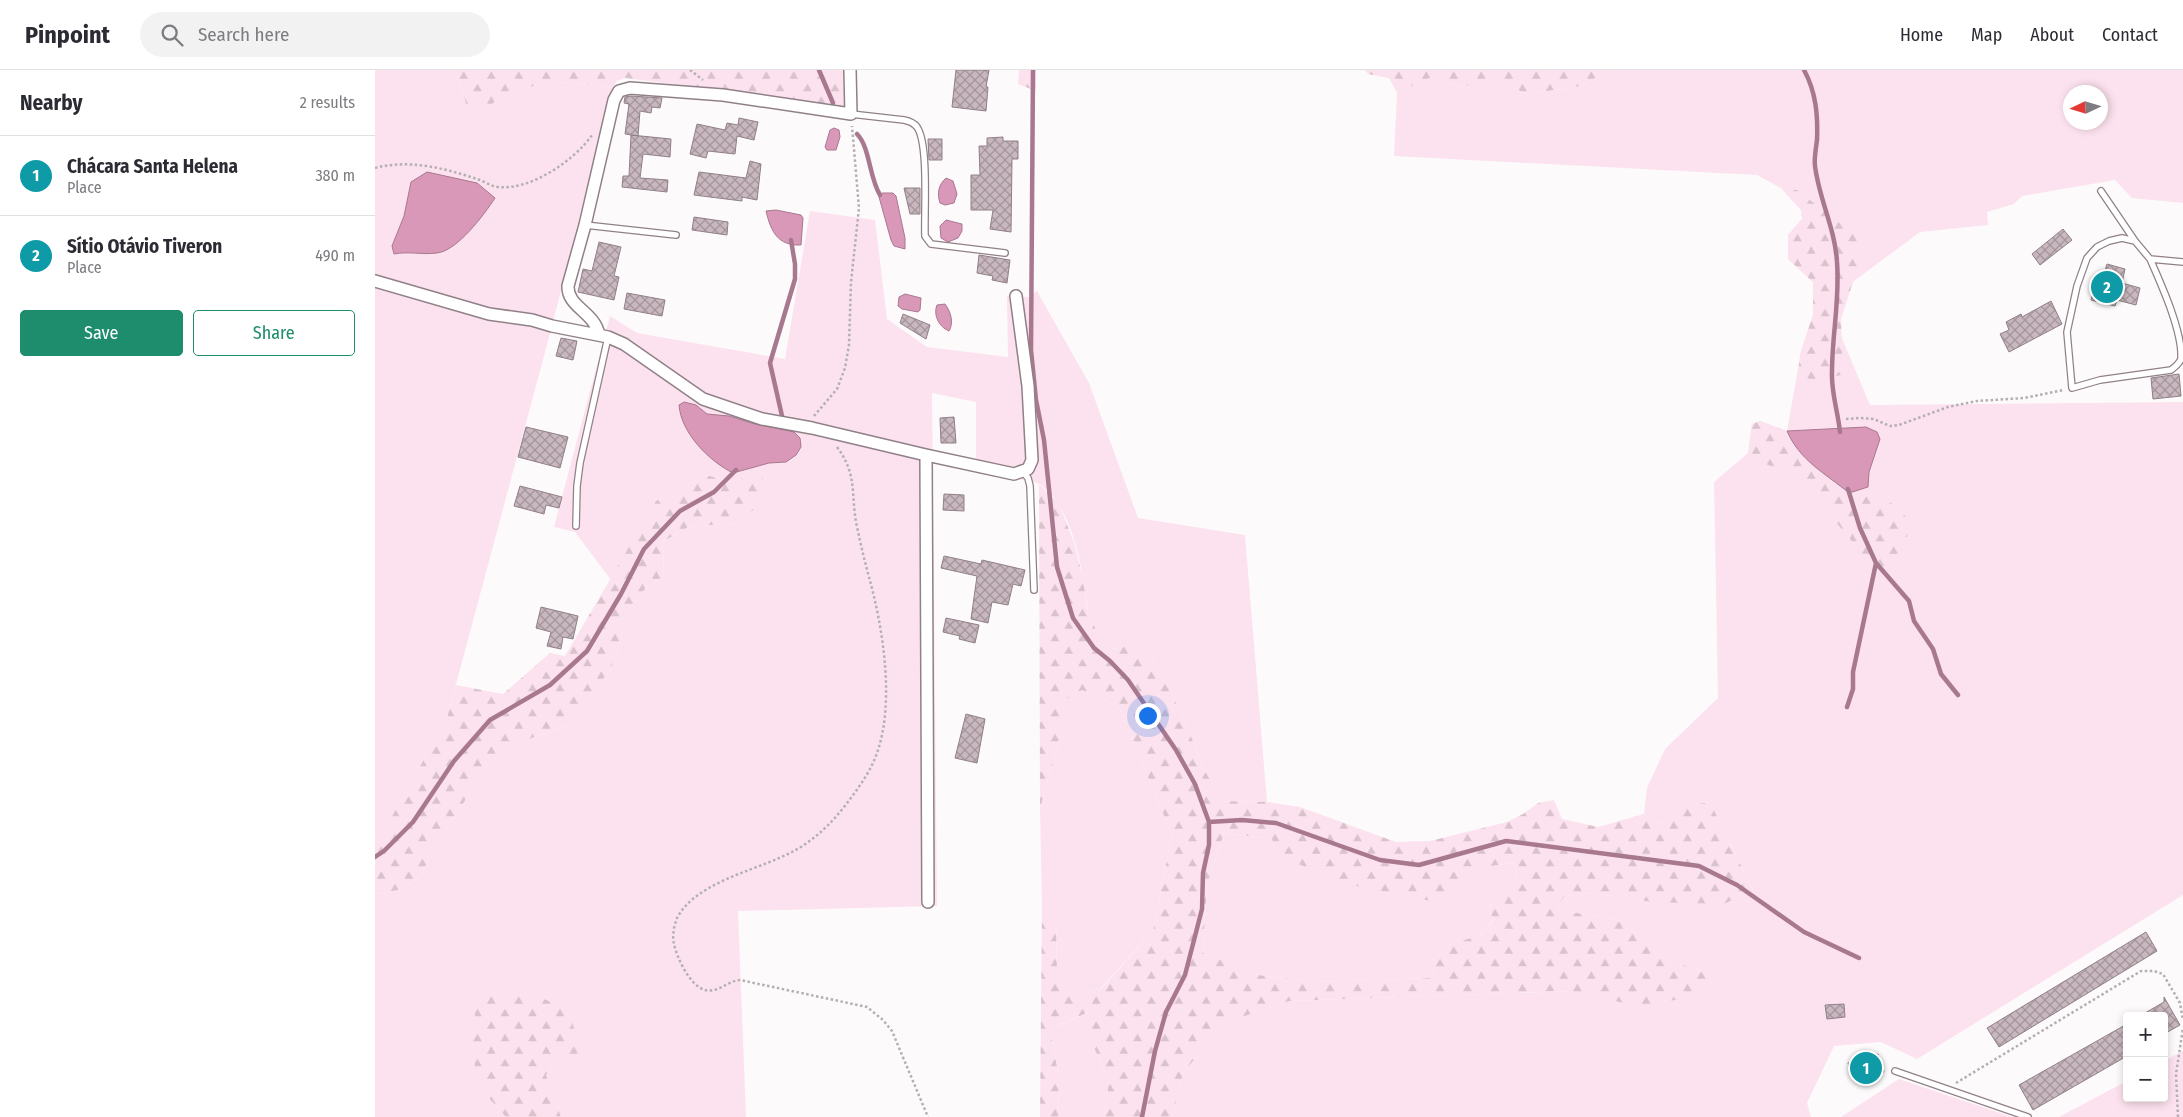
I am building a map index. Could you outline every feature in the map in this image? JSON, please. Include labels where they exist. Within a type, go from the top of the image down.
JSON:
[{"type":"street","points":[[604,336],[594,321],[572,300],[568,292],[614,100],[619,91],[624,89],[723,95],[851,114],[850,70]]},
{"type":"street","points":[[375,282],[489,314],[532,320],[552,326],[604,336],[624,344],[703,399],[762,419],[800,425],[1014,474],[1028,469],[1031,460],[1028,386],[1016,296]]},
{"type":"street","points":[[926,455],[927,902]]},
{"type":"lane","points":[[851,114],[904,120],[911,122],[919,129],[925,166],[925,236],[931,244],[1005,253]]},
{"type":"lane","points":[[2101,192],[2135,241],[2151,259],[2176,320],[2181,352],[2177,366],[2171,370],[2100,380],[2072,388],[2067,332],[2077,286],[2087,258],[2097,247],[2109,241],[2122,238],[2135,241]]},
{"type":"lane","points":[[585,225],[676,236]]},
{"type":"lane","points":[[2151,259],[2183,262]]},
{"type":"lane","points":[[576,526],[577,486],[580,463],[604,336]]},
{"type":"lane","points":[[1023,472],[1028,478],[1030,486],[1035,590]]},
{"type":"lane","points":[[1895,1071],[1916,1077],[1945,1090],[2028,1117]]},
{"type":"path","points":[[800,425],[814,417],[832,397],[845,368],[849,344],[851,282],[859,208],[851,114]]},
{"type":"path","points":[[375,168],[401,163],[427,165],[478,179],[491,185],[505,187],[539,178],[557,168],[584,146],[595,130]]},
{"type":"path","points":[[1846,419],[1874,419],[1890,426],[1899,425],[1948,407],[1977,401],[2024,398],[2072,388]]},
{"type":"path","points":[[834,443],[847,462],[851,474],[858,530],[879,617],[886,678],[881,737],[877,754],[857,789],[839,813],[813,840],[780,858],[720,882],[700,894],[677,918],[673,933],[674,944],[691,979],[705,990],[718,990],[732,981],[740,980],[867,1007],[883,1020],[892,1031],[928,1117]]},
{"type":"path","points":[[1945,1090],[2141,971],[2154,971],[2163,974],[2180,1003],[2183,1020]]},
{"type":"path","points":[[2178,1117],[2177,1074],[2183,1028]]},
{"type":"green space","points":[[375,70],[457,70],[466,104],[492,104],[510,89],[565,82],[612,88],[552,326],[447,718],[385,829],[375,839]]},
{"type":"green space","points":[[457,70],[844,70],[845,107],[625,78],[617,81],[612,88],[565,82],[511,89],[492,104],[466,104]]},
{"type":"green space","points":[[1019,70],[1036,70],[1036,91],[1018,84]]},
{"type":"green space","points":[[1365,70],[1610,70],[1581,86],[1526,94],[1493,77],[1462,87],[1429,78],[1397,93],[1389,78],[1368,74]]},
{"type":"green space","points":[[1610,70],[2183,70],[2183,203],[2132,198],[2115,180],[2022,196],[2014,204],[1987,212],[1988,225],[1920,232],[1850,284],[1841,319],[1841,336],[1870,405],[2183,402],[2183,895],[1917,1059],[1881,1042],[1834,1046],[1807,1103],[1811,1117],[1172,1117],[1184,1071],[1230,1021],[1289,1001],[1570,991],[1642,1007],[1709,974],[1661,957],[1622,921],[1555,909],[1565,896],[1591,893],[1652,902],[1753,890],[1710,802],[1685,806],[1658,824],[1644,814],[1647,788],[1665,749],[1718,698],[1714,482],[1748,453],[1752,424],[1760,421],[1787,431],[1801,351],[1813,315],[1813,282],[1788,259],[1788,235],[1802,219],[1801,210],[1781,188],[1757,175],[1394,156],[1397,93],[1429,78],[1462,87],[1493,76],[1526,94],[1581,86]]},
{"type":"green space","points":[[1781,188],[1797,190],[1856,236],[1862,254],[1841,319],[1843,374],[1815,383],[1798,372],[1801,351],[1813,315],[1813,282],[1788,259],[1788,235],[1802,219],[1801,210]]},
{"type":"green space","points":[[810,211],[875,220],[887,319],[927,347],[1008,357],[1007,296],[1029,297],[1037,291],[1089,383],[1138,518],[1245,535],[1267,802],[1222,801],[1205,771],[1182,714],[1152,656],[1130,653],[1110,647],[1095,632],[1088,610],[1078,554],[1070,527],[1057,502],[1035,482],[976,473],[976,402],[932,393],[937,906],[738,911],[746,1117],[561,1117],[546,1075],[556,1060],[570,1010],[486,1095],[506,1117],[375,1117],[375,894],[398,890],[421,877],[430,854],[489,764],[529,739],[566,726],[611,669],[630,609],[647,586],[663,578],[664,541],[688,527],[735,523],[751,475],[732,482],[706,475],[656,501],[611,580],[575,532],[554,527],[610,316],[637,333],[785,359]]},
{"type":"green space","points":[[1760,421],[1787,431],[1806,459],[1849,493],[1868,487],[1881,494],[1910,520],[1907,537],[1900,537],[1897,565],[1877,584],[1865,570],[1860,551],[1796,474],[1762,463],[1748,453],[1752,424]]},
{"type":"green space","points":[[706,475],[732,482],[751,475],[763,476],[760,505],[735,523],[688,527],[664,541],[663,578],[647,586],[630,609],[611,669],[566,726],[529,739],[489,764],[430,854],[421,877],[398,890],[375,894],[375,839],[385,829],[447,718],[456,685],[503,694],[550,653],[565,656],[656,501]]},
{"type":"green space","points":[[1039,484],[1059,504],[1074,542],[1083,578],[1087,608],[1099,638],[1116,650],[1130,644],[1152,656],[1182,714],[1205,771],[1222,801],[1267,802],[1300,807],[1396,842],[1430,841],[1507,822],[1523,814],[1538,803],[1554,800],[1562,819],[1598,827],[1644,814],[1658,824],[1685,806],[1710,802],[1753,890],[1724,904],[1652,902],[1591,893],[1565,896],[1555,909],[1622,921],[1661,957],[1709,974],[1707,993],[1642,1007],[1569,991],[1289,1001],[1230,1021],[1184,1071],[1172,1117],[1104,1117],[1109,1081],[1095,1050],[1089,1012],[1050,1029],[1059,1078],[1058,1117],[1040,1117],[1042,905],[1056,922],[1057,973],[1076,993],[1101,989],[1153,931],[1172,835],[1119,707],[1082,690],[1060,703],[1060,736],[1040,809]],"holes":[[[1224,833],[1272,839],[1278,855],[1342,883],[1431,901],[1465,885],[1480,868],[1515,862],[1517,873],[1490,906],[1493,921],[1481,935],[1445,946],[1437,956],[1433,978],[1315,982],[1258,975],[1203,953],[1207,885]]]},
{"type":"green space","points":[[1082,690],[1119,707],[1172,835],[1153,931],[1100,989],[1076,993],[1057,973],[1056,922],[1042,905],[1040,809],[1060,736],[1060,703]]},
{"type":"green space","points":[[1224,833],[1273,839],[1465,885],[1480,868],[1516,862],[1517,873],[1490,906],[1493,920],[1484,932],[1469,940],[1443,949],[1436,964],[1433,978],[1315,982],[1258,975],[1203,953],[1207,885]]},
{"type":"green space","points":[[525,991],[570,1010],[579,1053],[556,1060],[546,1075],[561,1117],[506,1117],[486,1095],[471,1055],[477,994]]},
{"type":"green space","points":[[1090,1012],[1095,1050],[1109,1081],[1104,1117],[1058,1117],[1059,1078],[1050,1029]]},
{"type":"green space","points":[[2183,1051],[2183,1117],[2059,1117],[2123,1083],[2123,1102],[2168,1102],[2168,1059]]},
{"type":"green space","points":[[1899,1079],[2012,1117],[1841,1117]]},
{"type":"shaded area","points":[[834,128],[839,130],[840,137],[836,150],[827,150],[825,147],[830,130]]},
{"type":"shaded area","points":[[427,172],[477,183],[495,198],[469,231],[445,251],[437,253],[394,254],[392,246],[404,216],[411,182]]},
{"type":"shaded area","points":[[946,178],[953,181],[957,194],[954,203],[945,205],[940,203],[938,193],[941,184]]},
{"type":"shaded area","points":[[882,193],[893,193],[896,196],[905,238],[905,249],[894,246],[891,240],[879,197]]},
{"type":"shaded area","points":[[776,210],[801,215],[803,218],[801,245],[793,245],[781,240],[773,231],[766,211]]},
{"type":"shaded area","points":[[946,220],[962,224],[962,231],[958,238],[948,242],[941,238],[940,226]]},
{"type":"shaded area","points":[[905,294],[921,298],[920,310],[918,312],[902,309],[898,306],[899,297]]},
{"type":"shaded area","points":[[945,304],[951,318],[949,331],[940,324],[936,317],[937,305]]},
{"type":"shaded area","points":[[684,402],[696,405],[707,414],[729,416],[755,424],[794,432],[800,438],[801,447],[796,455],[786,462],[769,463],[733,473],[706,454],[691,436],[681,415],[679,405]]},
{"type":"shaded area","points":[[1866,427],[1877,432],[1880,439],[1869,472],[1868,487],[1849,493],[1806,459],[1787,431]]},
{"type":"building","points":[[956,70],[989,70],[986,87],[988,87],[986,111],[952,107]]},
{"type":"building","points":[[625,97],[662,98],[660,108],[652,107],[651,113],[640,111],[638,136],[625,134],[629,104],[624,103]]},
{"type":"building","points":[[739,118],[758,122],[754,140],[737,136],[735,154],[708,151],[706,158],[690,154],[697,124],[725,130],[727,123],[738,125]]},
{"type":"building","points":[[631,135],[671,139],[670,157],[643,154],[640,178],[668,180],[667,192],[622,187],[623,176],[629,176]]},
{"type":"building","points":[[1003,137],[1003,141],[1018,141],[1018,159],[1012,159],[1011,232],[990,229],[993,210],[971,210],[971,175],[980,175],[979,146],[987,146],[987,138]]},
{"type":"building","points":[[928,139],[942,139],[942,160],[929,160]]},
{"type":"building","points":[[750,161],[761,164],[757,200],[742,197],[742,201],[694,195],[699,172],[746,178]]},
{"type":"building","points":[[904,188],[920,188],[920,214],[910,214]]},
{"type":"building","points":[[694,217],[728,222],[727,235],[692,230]]},
{"type":"building","points":[[2063,229],[2072,240],[2040,265],[2032,254]]},
{"type":"building","points":[[599,242],[621,247],[614,276],[619,277],[614,300],[578,292],[583,269],[592,271]]},
{"type":"building","points":[[979,255],[1010,260],[1007,283],[992,280],[993,276],[977,273]]},
{"type":"building","points":[[2107,264],[2125,269],[2122,283],[2140,288],[2136,305],[2117,300],[2115,306],[2091,300],[2098,273],[2104,274]]},
{"type":"building","points":[[627,293],[665,300],[662,316],[624,309]]},
{"type":"building","points":[[2051,301],[2062,324],[2009,352],[2000,334],[2009,330],[2006,322],[2021,314],[2022,317]]},
{"type":"building","points":[[903,314],[930,325],[926,339],[900,323]]},
{"type":"building","points":[[561,338],[577,341],[573,360],[556,356]]},
{"type":"building","points":[[2179,374],[2181,396],[2153,399],[2151,378]]},
{"type":"building","points":[[954,417],[956,443],[941,443],[940,418]]},
{"type":"building","points":[[526,427],[568,437],[560,468],[518,457]]},
{"type":"building","points":[[520,486],[562,497],[559,508],[546,505],[544,514],[514,506]]},
{"type":"building","points":[[944,494],[964,495],[964,511],[943,510]]},
{"type":"building","points":[[944,556],[981,564],[982,560],[1025,570],[1021,586],[1013,584],[1008,605],[992,602],[988,623],[971,619],[977,576],[941,568]]},
{"type":"building","points":[[541,607],[578,616],[573,639],[563,637],[561,649],[547,646],[551,632],[536,628]]},
{"type":"building","points":[[946,618],[979,625],[975,643],[959,639],[960,636],[943,632]]},
{"type":"building","points":[[966,714],[985,719],[977,763],[955,758]]},
{"type":"building","points":[[2146,932],[2157,951],[1999,1047],[1987,1028]]},
{"type":"building","points":[[2164,997],[2180,1025],[2168,1032],[2168,1012],[2147,1012],[2164,1002]]},
{"type":"building","points":[[1844,1004],[1845,1017],[1827,1019],[1825,1005]]},
{"type":"building","points":[[2123,1026],[2123,1058],[2033,1110],[2019,1085]]},
{"type":"building","points":[[1878,1054],[1884,1072],[1854,1081],[1848,1063]]},
{"type":"waterway","points":[[819,70],[833,103]]},
{"type":"waterway","points":[[1033,70],[1031,350],[1036,400],[1044,440],[1057,567],[1073,618],[1094,648],[1128,680],[1176,750],[1195,784],[1209,822],[1209,845],[1203,873],[1202,909],[1185,975],[1166,1012],[1155,1051],[1142,1117]]},
{"type":"waterway","points":[[1804,70],[1814,95],[1817,122],[1815,153],[1817,178],[1836,249],[1838,276],[1832,380],[1840,432]]},
{"type":"waterway","points":[[857,134],[865,146],[876,188],[880,195]]},
{"type":"waterway","points":[[782,416],[770,363],[795,279],[795,264],[791,240]]},
{"type":"waterway","points":[[375,857],[384,851],[413,822],[454,761],[490,720],[550,685],[587,651],[621,594],[644,549],[680,511],[714,492],[736,470]]},
{"type":"waterway","points":[[1847,707],[1853,689],[1853,672],[1876,563],[1860,528],[1848,489]]},
{"type":"waterway","points":[[1876,563],[1909,601],[1914,621],[1933,649],[1941,674],[1958,695]]},
{"type":"waterway","points":[[1209,822],[1242,820],[1276,823],[1380,860],[1419,865],[1506,841],[1699,866],[1737,885],[1804,932],[1859,958]]},
{"type":"place","name":"Sítio Otávio Tiveron","points":[[2107,287]]},
{"type":"place","name":"Chácara Santa Helena","points":[[1866,1068]]}]
